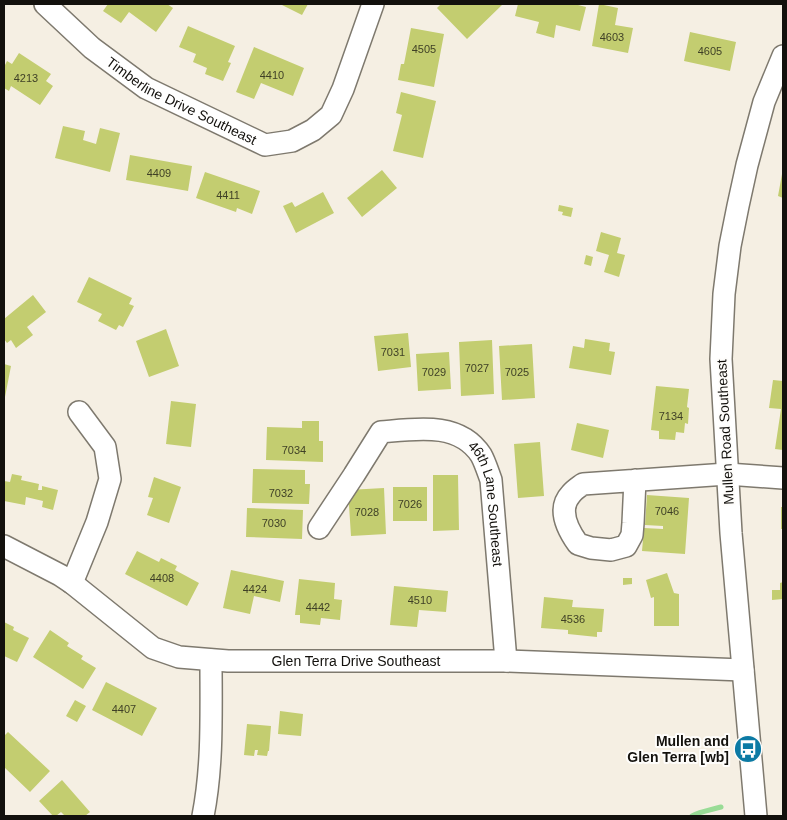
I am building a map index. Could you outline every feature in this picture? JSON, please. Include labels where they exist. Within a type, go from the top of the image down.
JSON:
[{"type":"street","name":"Timberline Drive Southeast","points":[[44,4],[92,48],[146,88],[265,146],[292,141],[313,130],[331,115],[343,89],[373,4]]},
{"type":"street","name":"Mullen Road Southeast","points":[[756,816],[727,474],[720,360],[724,294],[730,246],[746,165],[764,102],[783,56]]},
{"type":"street","points":[[72,583],[97,522],[110,479],[105,447],[80,412]]},
{"type":"street","name":"46th Lane Southeast","points":[[319,528],[381,432],[429,428],[460,436],[474,446],[482,456],[492,480],[506,661]]},
{"type":"street","points":[[635,480],[727,474],[783,478]]},
{"type":"street","name":"Glen Terra Drive Southeast","points":[[4,546],[72,583],[152,648],[179,657],[228,661],[506,661],[743,670]]},
{"type":"street","points":[[203,816],[211,749],[211,660]]},
{"type":"building","points":[[108,4],[167,4],[173,8],[156,32],[129,12],[121,23],[103,11]]},
{"type":"building","points":[[280,4],[308,4],[302,15]]},
{"type":"building","points":[[441,4],[503,4],[467,39],[437,8]]},
{"type":"building","points":[[518,4],[574,4],[586,7],[580,31],[556,25],[554,38],[536,33],[539,22],[515,16]]},
{"type":"building","points":[[599,4],[618,8],[615,25],[633,28],[628,53],[592,46]]},
{"type":"building","points":[[188,26],[235,46],[228,62],[231,63],[223,81],[205,74],[207,68],[193,62],[196,54],[179,47]]},
{"type":"building","points":[[411,28],[444,34],[434,87],[398,80],[401,64],[404,64]]},
{"type":"building","points":[[690,32],[736,42],[730,71],[684,61]]},
{"type":"building","points":[[254,47],[304,68],[293,96],[261,83],[254,99],[236,92]]},
{"type":"building","points":[[19,53],[51,74],[46,81],[53,86],[40,105],[11,86],[9,91],[4,88],[4,67],[7,61],[12,64]]},
{"type":"building","points":[[401,92],[436,101],[423,158],[393,151],[402,115],[396,113]]},
{"type":"building","points":[[63,126],[85,131],[83,140],[96,144],[100,128],[120,133],[110,172],[55,158]]},
{"type":"building","points":[[130,155],[192,166],[188,191],[126,180]]},
{"type":"building","points":[[382,170],[397,188],[362,217],[347,198]]},
{"type":"building","points":[[205,172],[260,191],[252,214],[237,208],[236,212],[196,198]]},
{"type":"building","points":[[783,174],[783,198],[778,196]]},
{"type":"building","points":[[323,192],[334,213],[296,233],[283,206],[292,202],[295,207]]},
{"type":"building","points":[[559,205],[573,208],[571,217],[562,215],[563,212],[558,211]]},
{"type":"building","points":[[601,232],[621,238],[617,253],[625,255],[619,277],[604,272],[609,255],[596,251]]},
{"type":"building","points":[[586,255],[593,257],[591,266],[584,264]]},
{"type":"building","points":[[89,277],[132,298],[129,304],[134,306],[123,327],[119,325],[116,330],[98,321],[102,314],[77,302]]},
{"type":"building","points":[[33,295],[46,312],[27,327],[33,335],[16,348],[11,340],[7,343],[4,339],[4,319]]},
{"type":"building","points":[[166,329],[179,366],[149,377],[136,341]]},
{"type":"building","points":[[408,333],[411,367],[378,371],[374,336]]},
{"type":"building","points":[[585,339],[610,343],[609,351],[615,352],[611,375],[569,368],[573,346],[584,348]]},
{"type":"building","points":[[492,340],[494,394],[461,396],[459,342]]},
{"type":"building","points":[[532,344],[535,398],[502,400],[499,346]]},
{"type":"building","points":[[449,352],[451,389],[418,391],[416,354]]},
{"type":"building","points":[[4,364],[11,366],[5,397],[4,397]]},
{"type":"building","points":[[773,380],[783,381],[783,450],[775,449],[781,409],[769,408]]},
{"type":"building","points":[[656,386],[689,389],[688,424],[685,423],[684,433],[676,432],[675,440],[659,439],[659,431],[651,430]]},
{"type":"building","points":[[171,401],[196,404],[191,447],[166,444]]},
{"type":"building","points":[[302,421],[319,421],[319,441],[323,441],[323,462],[266,460],[267,427],[302,428]]},
{"type":"building","points":[[577,423],[609,430],[603,458],[571,450]]},
{"type":"building","points":[[540,442],[544,496],[518,498],[514,444]]},
{"type":"building","points":[[253,469],[305,470],[305,484],[310,484],[309,504],[252,503]]},
{"type":"building","points":[[12,474],[22,476],[21,480],[39,484],[38,490],[42,490],[42,486],[58,490],[53,510],[42,507],[43,501],[26,497],[25,505],[4,501],[4,481],[10,482]]},
{"type":"building","points":[[433,475],[458,475],[459,530],[433,531]]},
{"type":"building","points":[[154,477],[181,487],[169,523],[147,515],[153,498],[148,497]]},
{"type":"building","points":[[393,487],[427,487],[427,521],[393,521]]},
{"type":"building","points":[[384,488],[386,534],[351,536],[348,490]]},
{"type":"building","points":[[647,495],[689,498],[685,554],[642,551],[644,528],[663,529],[663,526],[645,525]]},
{"type":"building","points":[[781,507],[783,507],[783,529],[781,529]]},
{"type":"building","points":[[247,508],[303,510],[302,539],[246,537]]},
{"type":"building","points":[[137,551],[159,562],[161,558],[177,566],[175,570],[199,583],[187,606],[125,574]]},
{"type":"building","points":[[231,570],[284,581],[280,602],[254,596],[250,614],[223,608]]},
{"type":"building","points":[[667,573],[674,593],[679,594],[679,626],[654,626],[654,597],[651,598],[646,580]]},
{"type":"building","points":[[623,578],[632,578],[632,584],[623,585]]},
{"type":"building","points":[[299,579],[335,583],[334,599],[342,600],[340,620],[321,618],[320,625],[300,623],[300,615],[295,615]]},
{"type":"building","points":[[783,582],[783,599],[772,600],[772,590],[780,590],[780,583]]},
{"type":"building","points":[[394,586],[448,591],[446,612],[419,610],[417,627],[390,625]]},
{"type":"building","points":[[544,597],[573,600],[572,607],[604,609],[602,632],[597,632],[597,637],[568,634],[568,630],[541,628]]},
{"type":"building","points":[[4,622],[14,627],[13,630],[29,638],[17,662],[4,656]]},
{"type":"building","points":[[50,630],[69,643],[67,646],[83,656],[81,659],[96,668],[83,689],[33,657]]},
{"type":"building","points":[[106,682],[157,708],[142,736],[92,710]]},
{"type":"building","points":[[75,700],[86,706],[77,722],[66,716]]},
{"type":"building","points":[[280,711],[303,714],[301,736],[278,734]]},
{"type":"building","points":[[247,724],[271,726],[267,756],[257,755],[258,750],[255,750],[254,756],[244,755]]},
{"type":"building","points":[[8,732],[50,771],[30,792],[4,767],[4,736]]},
{"type":"building","points":[[62,780],[90,812],[85,816],[65,816],[61,812],[53,816],[39,801]]},
{"type":"waterway","points":[[692,816],[721,807]]},
{"type":"place","name":"Mullen and Glen Terra [wb]","points":[[748,749]]}]
